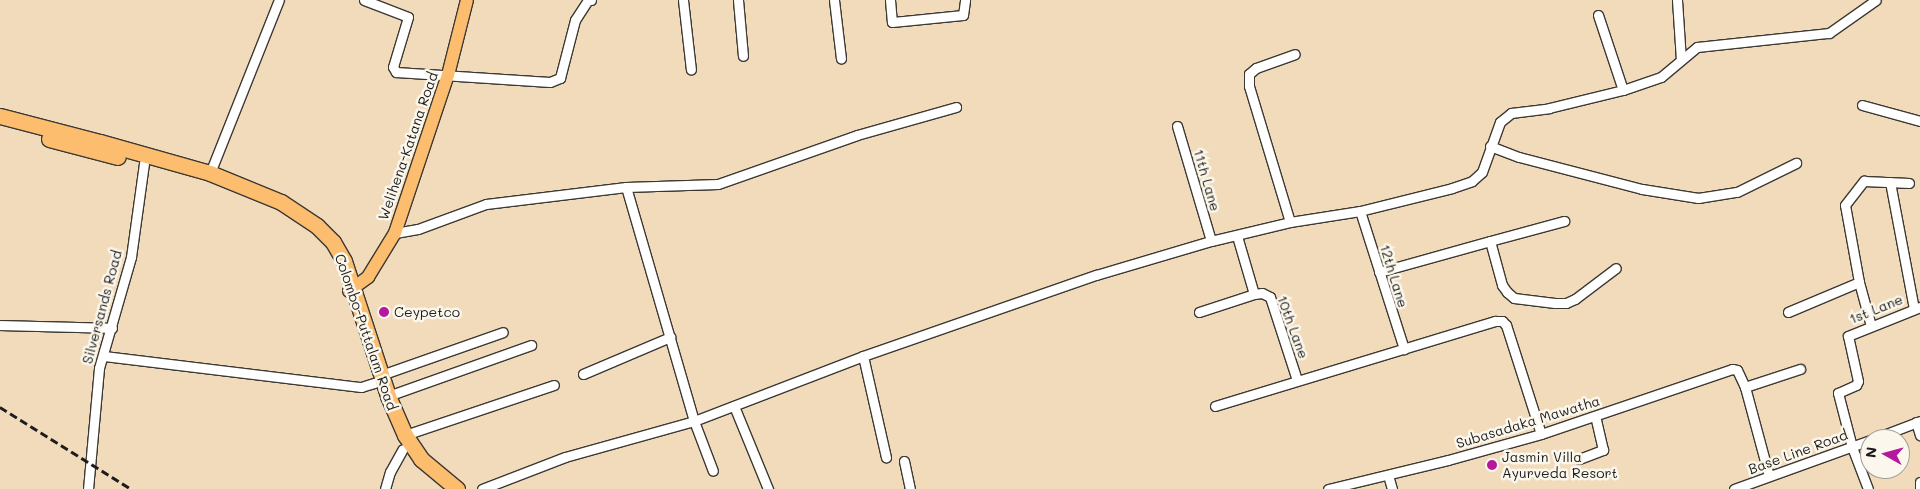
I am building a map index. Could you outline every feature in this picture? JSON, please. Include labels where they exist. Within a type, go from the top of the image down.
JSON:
[{"type":"highway","name":"Colombo-Puttalam Road","points":[[0,116],[100,142],[210,174],[280,202],[317,226],[337,248],[344,261],[389,422],[421,459],[457,489]]},
{"type":"highway","name":"Colombo-Puttalam Road","points":[[0,127],[202,179],[268,204],[289,217],[331,250],[351,290]]},
{"type":"highway","name":"Colombo-Puttalam Road","points":[[378,379],[388,396],[414,464],[441,489]]},
{"type":"main road","name":"Welihena-Katana Road","points":[[351,290],[368,277],[377,266],[395,233],[448,74],[467,0]]},
{"type":"street","points":[[210,174],[279,0]]},
{"type":"street","points":[[364,0],[384,3],[408,17],[393,67],[396,72],[550,82],[560,78],[575,20],[588,0],[592,0]]},
{"type":"street","points":[[683,0],[691,70]]},
{"type":"street","points":[[738,0],[743,56]]},
{"type":"street","points":[[834,0],[841,59]]},
{"type":"street","points":[[890,0],[892,22],[963,15],[965,0]]},
{"type":"street","points":[[1676,0],[1680,60]]},
{"type":"street","points":[[482,489],[565,457],[694,420],[863,356],[1096,276],[1211,241],[1290,222],[1360,211],[1452,188],[1472,181],[1482,172],[1500,122],[1511,113],[1548,108],[1623,90],[1661,77],[1697,47],[1829,33],[1874,1]]},
{"type":"street","points":[[1598,15],[1623,90]]},
{"type":"street","points":[[1290,222],[1249,86],[1249,74],[1256,68],[1294,54]]},
{"type":"street","points":[[1862,104],[1920,121]]},
{"type":"street","points":[[395,233],[418,229],[486,204],[626,187],[718,184],[857,135],[956,107]]},
{"type":"street","name":"11th Lane","points":[[1177,126],[1211,241]]},
{"type":"street","points":[[1490,146],[1519,157],[1632,186],[1698,198],[1737,192],[1796,163]]},
{"type":"street","name":"Silversands Road","points":[[88,489],[99,368],[131,257],[144,163]]},
{"type":"street","points":[[1871,326],[1859,282],[1845,204],[1864,182],[1908,183]]},
{"type":"street","points":[[1890,182],[1917,308]]},
{"type":"street","points":[[626,187],[694,420],[713,471]]},
{"type":"street","name":"12th Lane","points":[[1360,211],[1404,349]]},
{"type":"street","points":[[1379,272],[1564,221]]},
{"type":"street","name":"10th Lane","points":[[1237,236],[1254,294],[1262,293],[1270,297],[1297,380]]},
{"type":"street","points":[[1490,242],[1502,286],[1514,298],[1566,303],[1616,268]]},
{"type":"street","points":[[1788,312],[1859,282]]},
{"type":"street","points":[[1199,312],[1254,294]]},
{"type":"street","name":"1st Lane","points":[[1852,447],[1838,393],[1856,384],[1858,381],[1848,336],[1917,308]]},
{"type":"street","points":[[1215,406],[1495,321],[1502,321],[1506,325],[1541,434]]},
{"type":"street","points":[[0,325],[112,328]]},
{"type":"street","points":[[104,356],[361,387],[503,332]]},
{"type":"street","points":[[583,374],[670,337]]},
{"type":"street","points":[[388,396],[531,345]]},
{"type":"street","points":[[863,356],[886,457]]},
{"type":"street","name":"Subasadaka Mawatha","points":[[1328,489],[1541,434],[1732,368],[1737,370],[1745,386]]},
{"type":"street","points":[[1769,476],[1745,386],[1800,369]]},
{"type":"street","points":[[385,489],[390,472],[406,442],[554,385]]},
{"type":"street","points":[[734,406],[768,489]]},
{"type":"street","points":[[1579,459],[1603,450],[1594,416]]},
{"type":"street","points":[[1918,422],[1920,434]]},
{"type":"street","name":"Base Line Road","points":[[1900,429],[1918,422]]},
{"type":"street","name":"Base Line Road","points":[[1734,489],[1860,444]]},
{"type":"street","points":[[1852,447],[1868,489]]},
{"type":"street","points":[[904,461],[910,489]]},
{"type":"street","points":[[1388,475],[1392,489]]},
{"type":"street","points":[[1920,482],[1920,489]]},
{"type":"railway","points":[[0,407],[131,489]]},
{"type":"place","name":"Ceypetco","points":[[384,312]]},
{"type":"place","name":"Jasmin Villa Ayurveda Resort","points":[[1492,465]]}]
